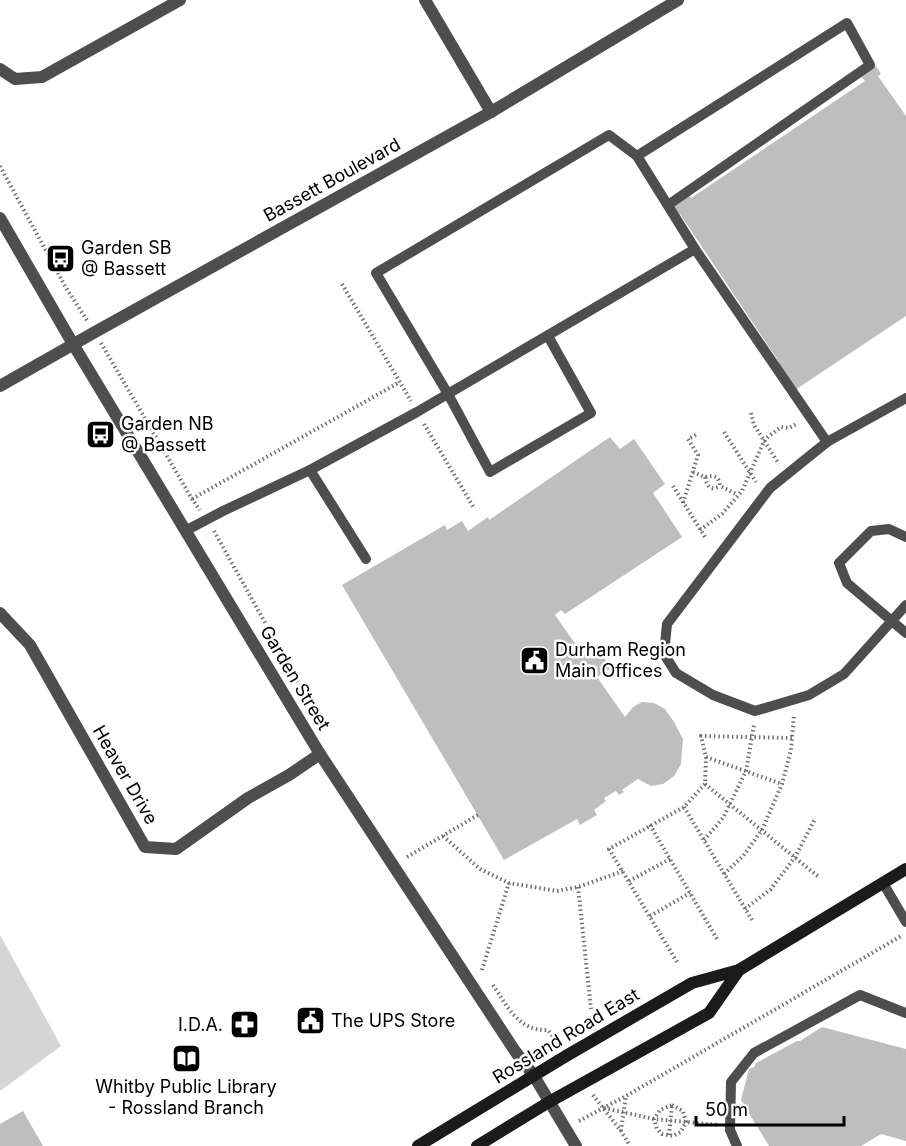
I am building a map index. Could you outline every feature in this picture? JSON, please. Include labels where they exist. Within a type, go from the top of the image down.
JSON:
[{"type":"main road","name":"Rossland Road East","points":[[418,1146],[692,983],[739,970],[906,868]]},
{"type":"main road","name":"Rossland Road East","points":[[477,1146],[583,1082],[709,1013],[739,970]]},
{"type":"street","points":[[0,69],[15,79],[42,76],[180,0]]},
{"type":"street","points":[[424,0],[491,112]]},
{"type":"street","name":"Bassett Boulevard","points":[[0,386],[491,112],[678,0]]},
{"type":"street","name":"Garden Street","points":[[0,218],[73,344],[320,753],[515,1052],[534,1076],[576,1146]]},
{"type":"street","name":"Heaver Drive","points":[[0,613],[30,645],[145,847],[176,849],[248,798],[289,775],[320,753]]},
{"type":"lane","points":[[638,156],[847,23],[870,65],[668,206]]},
{"type":"lane","points":[[548,336],[591,413],[490,472],[448,394],[376,273],[609,135],[638,156],[695,249],[827,442]]},
{"type":"lane","points":[[185,531],[310,470],[417,412],[695,249]]},
{"type":"lane","points":[[906,398],[827,442],[770,488],[667,624],[663,654],[676,673],[713,695],[755,711],[809,695],[844,674],[906,605]]},
{"type":"lane","points":[[310,470],[366,559]]},
{"type":"lane","points":[[906,537],[889,529],[871,531],[839,563],[847,583],[906,633]]},
{"type":"lane","points":[[883,883],[906,922]]},
{"type":"lane","points":[[737,1146],[730,1130],[730,1082],[754,1053],[860,995],[906,1013]]},
{"type":"path","points":[[0,166],[65,286],[192,499],[207,519],[316,714]]},
{"type":"path","points":[[342,284],[474,508]]},
{"type":"path","points":[[192,499],[400,382]]},
{"type":"path","points":[[751,413],[754,425],[786,475]]},
{"type":"path","points":[[700,530],[722,514],[742,491],[764,441],[782,427],[789,428],[809,417]]},
{"type":"path","points":[[724,432],[764,496]]},
{"type":"path","points":[[683,503],[698,455],[688,439],[698,434]]},
{"type":"path","points":[[693,471],[705,477],[717,477],[720,480],[720,486]]},
{"type":"path","points":[[705,477],[706,485],[710,488],[715,489],[720,486]]},
{"type":"path","points":[[673,486],[705,537]]},
{"type":"path","points":[[720,486],[738,495]]},
{"type":"path","points":[[724,874],[743,856],[762,830],[782,784],[791,750],[796,699]]},
{"type":"path","points":[[704,840],[723,818],[746,771],[755,711]]},
{"type":"path","points":[[677,962],[609,849],[684,807],[705,784],[706,757],[700,736],[792,738]]},
{"type":"path","points":[[706,757],[782,784]]},
{"type":"path","points":[[705,784],[820,878]]},
{"type":"path","points":[[684,807],[752,920]]},
{"type":"path","points":[[401,848],[407,857],[478,815]]},
{"type":"path","points":[[745,909],[771,889],[795,857],[815,819]]},
{"type":"path","points":[[650,825],[717,939]]},
{"type":"path","points":[[443,836],[480,869],[509,883],[556,891],[578,887],[623,871]]},
{"type":"path","points":[[629,881],[670,859]]},
{"type":"path","points":[[476,960],[482,970],[509,883]]},
{"type":"path","points":[[578,887],[591,1008]]},
{"type":"path","points":[[650,916],[690,893]]},
{"type":"path","points":[[565,1128],[626,1096],[906,933]]},
{"type":"path","points":[[489,979],[514,1015],[524,1025],[537,1030],[548,1030],[566,1056]]},
{"type":"path","points":[[583,1082],[630,1146]]},
{"type":"path","points":[[621,1131],[626,1096]]},
{"type":"path","points":[[654,1119],[660,1110],[672,1105]]},
{"type":"path","points":[[654,1119],[657,1129],[662,1134],[673,1136],[681,1132],[686,1122],[683,1111],[672,1105]]},
{"type":"path","points":[[669,1135],[672,1105]]},
{"type":"path","points":[[602,1108],[654,1119],[730,1126]]},
{"type":"shaded area","points":[[0,935],[61,1046],[0,1091]]},
{"type":"building","points":[[876,66],[881,74],[878,76],[906,116],[906,316],[795,390],[777,363],[779,362],[680,214],[677,216],[670,207],[689,194],[691,198],[865,81],[861,76]]},
{"type":"building","points":[[610,437],[620,449],[634,439],[665,484],[653,493],[682,537],[565,614],[561,610],[555,615],[583,655],[595,645],[611,668],[597,677],[625,717],[633,707],[642,702],[654,703],[665,709],[683,739],[681,764],[674,776],[663,784],[651,786],[638,779],[622,790],[624,792],[619,795],[616,791],[604,798],[606,801],[594,810],[597,815],[580,825],[577,819],[504,860],[342,585],[445,525],[447,530],[462,521],[468,531],[488,517],[489,520]]},
{"type":"building","points":[[822,1027],[906,1049],[906,1141],[881,1134],[861,1146],[769,1146],[741,1100],[749,1069]]},
{"type":"building","points":[[23,1111],[43,1146],[0,1146],[0,1124]]},
{"type":"place","name":"Garden SB @ Bassett","points":[[60,258]]},
{"type":"place","name":"Garden NB @ Bassett","points":[[100,434]]},
{"type":"place","name":"Durham Region Main Offices","points":[[534,660]]},
{"type":"place","name":"The UPS Store","points":[[310,1021]]},
{"type":"place","name":"I.D.A.","points":[[244,1025]]},
{"type":"place","name":"Whitby Public Library - Rossland Branch","points":[[186,1058]]}]
